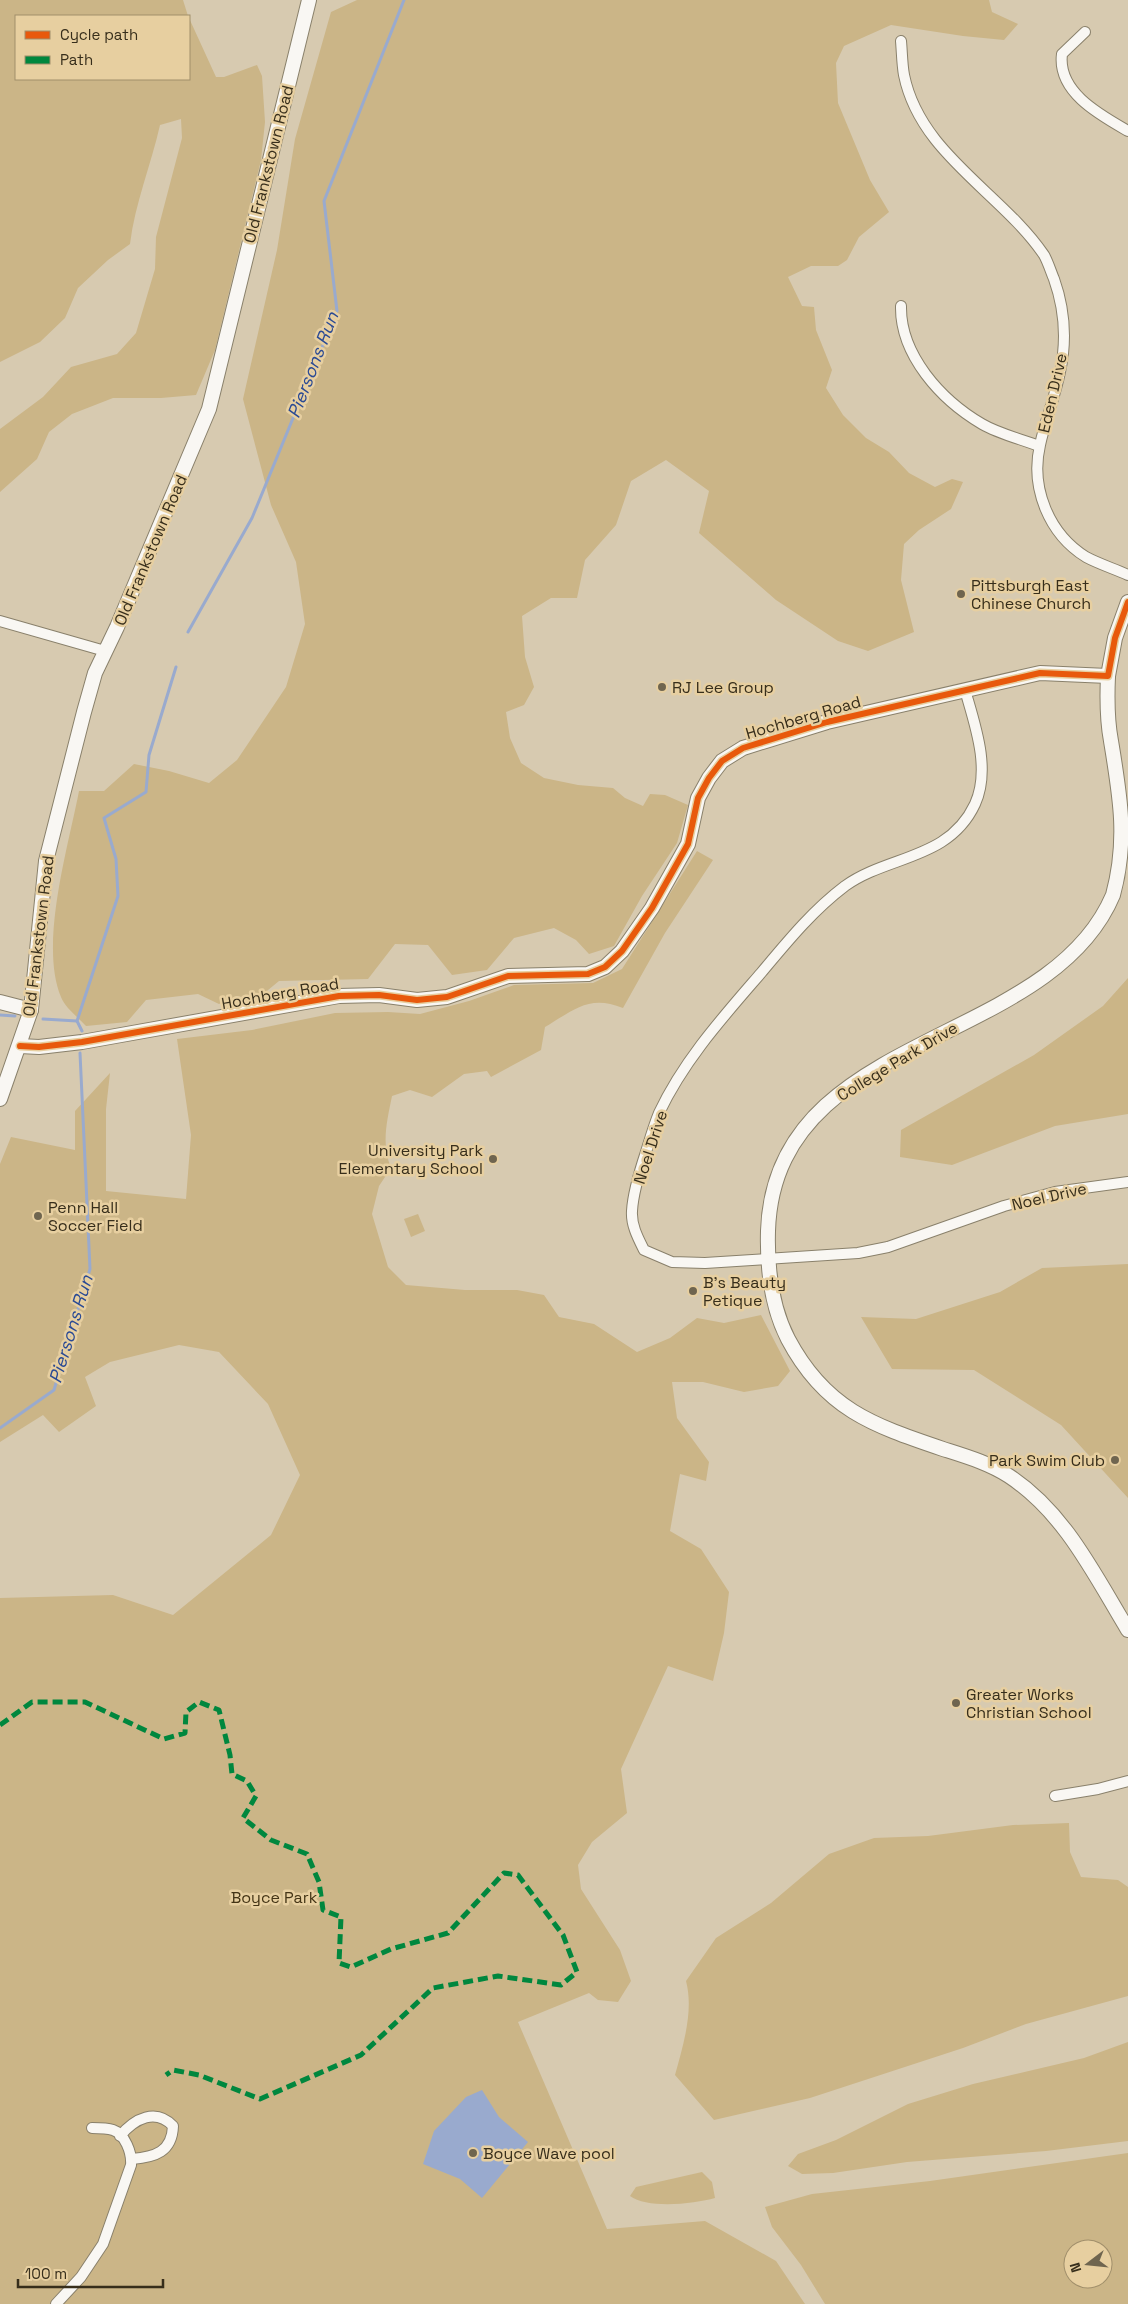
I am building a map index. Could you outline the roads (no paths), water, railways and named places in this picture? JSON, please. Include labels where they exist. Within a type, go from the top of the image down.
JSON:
[{"type":"street","name":"Old Frankstown Road","points":[[0,1099],[31,1010],[46,861],[84,712],[105,651],[209,409],[309,0]]},
{"type":"street","points":[[1085,32],[1062,54],[1060,62],[1064,74],[1070,86],[1087,105],[1128,131]]},
{"type":"street","name":"Eden Drive","points":[[901,41],[904,75],[913,102],[927,129],[958,166],[1015,222],[1044,256],[1056,285],[1065,315],[1064,340],[1060,371],[1039,446],[1037,466],[1039,490],[1049,518],[1064,538],[1086,557],[1128,575]]},
{"type":"street","points":[[901,306],[901,321],[906,341],[931,381],[954,404],[982,424],[1039,446]]},
{"type":"street","points":[[1108,676],[1116,638],[1128,602]]},
{"type":"street","points":[[0,621],[105,651]]},
{"type":"street","name":"Hochberg Road","points":[[20,1046],[39,1048],[82,1042],[339,996],[379,995],[417,1000],[447,997],[508,976],[588,974],[605,967],[622,950],[652,908],[688,844],[698,798],[709,778],[722,761],[743,748],[827,722],[1040,672],[1108,676]]},
{"type":"street","name":"College Park Drive","points":[[1108,676],[1107,700],[1110,739],[1126,820],[1124,859],[1113,897],[1088,940],[1052,972],[887,1063],[846,1088],[822,1108],[794,1146],[778,1180],[768,1220],[767,1258],[774,1301],[787,1337],[808,1370],[822,1386],[858,1416],[883,1428],[981,1462],[1006,1474],[1028,1490],[1050,1510],[1070,1534],[1128,1629]]},
{"type":"street","name":"Noel Drive","points":[[966,690],[978,737],[982,782],[975,804],[966,819],[938,846],[847,884],[822,904],[712,1030],[674,1085],[658,1115],[640,1169],[632,1211],[634,1230],[644,1250],[672,1262],[706,1263],[858,1253],[888,1247],[1004,1206],[1038,1197],[1108,1183],[1128,1182]]},
{"type":"street","points":[[0,1002],[31,1010]]},
{"type":"street","points":[[1055,1796],[1098,1789],[1128,1781]]},
{"type":"street","points":[[120,2136],[126,2128],[139,2120],[156,2115],[166,2118],[173,2126],[169,2146],[161,2152],[132,2159]]},
{"type":"street","points":[[56,2304],[80,2277],[103,2244],[132,2159],[125,2141],[114,2130],[92,2128]]},
{"type":"water","name":"Boyce Wave pool","points":[[482,2090],[499,2117],[528,2142],[482,2198],[460,2179],[423,2164],[434,2131],[466,2097]]},
{"type":"waterway","name":"Piersons Run","points":[[188,632],[252,518],[337,311],[324,201],[404,0]]},
{"type":"waterway","name":"Piersons Run","points":[[82,1031],[77,1021],[118,896],[116,859],[104,818],[146,792],[149,755],[176,667]]},
{"type":"waterway","points":[[0,1015],[15,1016]]},
{"type":"waterway","points":[[43,1019],[77,1021]]},
{"type":"waterway","name":"Piersons Run","points":[[0,1428],[54,1390],[90,1269],[80,1053]]},
{"type":"place","name":"Pittsburgh East Chinese Church","points":[[961,594]]},
{"type":"place","name":"RJ Lee Group","points":[[662,687]]},
{"type":"place","name":"University Park Elementary School","points":[[493,1159]]},
{"type":"place","name":"Penn Hall Soccer Field","points":[[38,1216]]},
{"type":"place","name":"B's Beauty Petique","points":[[693,1291]]},
{"type":"place","name":"Park Swim Club","points":[[1115,1460]]},
{"type":"place","name":"Greater Works Christian School","points":[[956,1703]]},
{"type":"place","name":"Boyce Wave pool","points":[[473,2153]]},
{"type":"park label","name":"Boyce Park","points":[[274,1897]]}]
